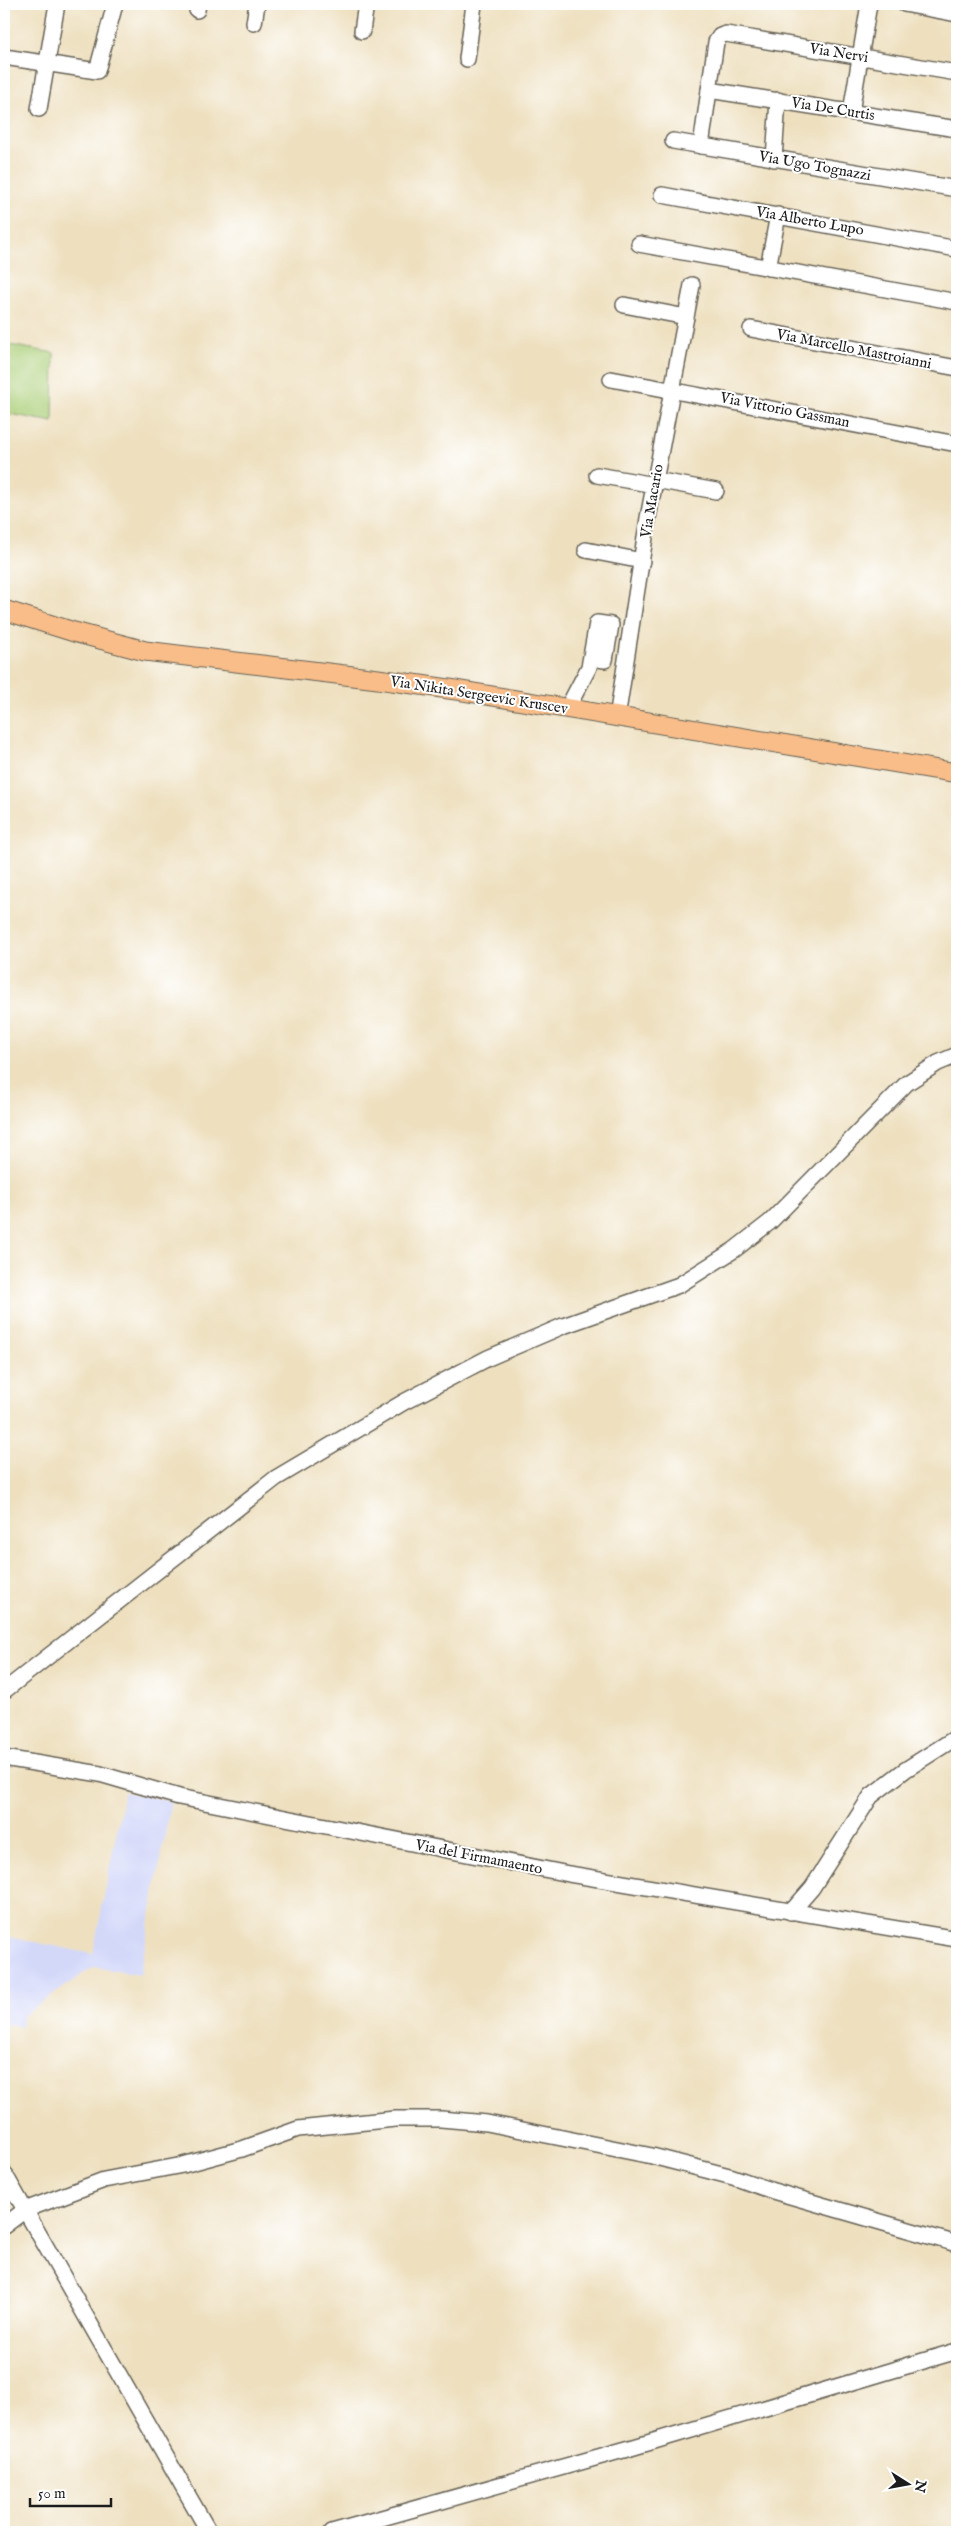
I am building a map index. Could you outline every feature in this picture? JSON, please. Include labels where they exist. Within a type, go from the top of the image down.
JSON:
[{"type":"main road","name":"Via Nikita Sergeevic Kruscev","points":[[4,610],[83,635],[145,651],[378,678],[617,718],[957,771]]},
{"type":"street","points":[[39,109],[57,4]]},
{"type":"street","points":[[4,57],[97,71],[115,4]]},
{"type":"street","points":[[254,22],[257,4]]},
{"type":"street","points":[[362,31],[366,4]]},
{"type":"street","points":[[467,59],[474,4]]},
{"type":"street","points":[[851,112],[869,4]]},
{"type":"street","points":[[904,4],[957,14]]},
{"type":"street","name":"Via Nervi","points":[[710,90],[716,42],[720,36],[726,34],[957,73]]},
{"type":"street","points":[[701,146],[710,90]]},
{"type":"street","name":"Via De Curtis","points":[[710,90],[957,129]]},
{"type":"street","points":[[774,159],[778,100]]},
{"type":"street","name":"Via Ugo Tognazzi","points":[[673,140],[774,159],[957,189]]},
{"type":"street","name":"Via Alberto Lupo","points":[[662,194],[957,249]]},
{"type":"street","points":[[768,268],[778,215]]},
{"type":"street","points":[[638,244],[957,302]]},
{"type":"street","name":"Via Macario","points":[[617,718],[655,482],[692,285]]},
{"type":"street","points":[[624,305],[686,317]]},
{"type":"street","name":"Via Marcello Mastroianni","points":[[751,329],[957,368]]},
{"type":"street","name":"Via Vittorio Gassman","points":[[612,379],[957,444]]},
{"type":"street","points":[[597,474],[716,491]]},
{"type":"street","points":[[586,550],[642,561]]},
{"type":"street","points":[[567,709],[585,677],[591,658],[605,660],[610,631],[631,634]]},
{"type":"street","points":[[4,1691],[276,1478],[404,1402],[488,1358],[563,1326],[679,1285],[734,1250],[770,1222],[907,1083],[938,1063],[957,1055]]},
{"type":"street","points":[[791,1912],[812,1888],[871,1796],[904,1770],[957,1737]]},
{"type":"street","name":"Via del Firmamaento","points":[[4,1758],[100,1774],[179,1797],[568,1874],[957,1939]]},
{"type":"street","points":[[4,2226],[25,2210],[104,2180],[191,2162],[242,2149],[298,2129],[395,2119],[441,2119],[487,2123],[661,2158],[733,2177],[773,2191],[957,2244]]},
{"type":"street","points":[[4,2173],[209,2532]]},
{"type":"street","points":[[332,2532],[634,2447],[957,2351]]},
{"type":"shaded area","points":[[124,1792],[171,1801],[140,1975],[93,1967],[23,2016],[21,2026],[4,2024],[4,1936],[93,1954]]},
{"type":"green space","points":[[4,344],[54,353],[53,422],[4,413]]}]
